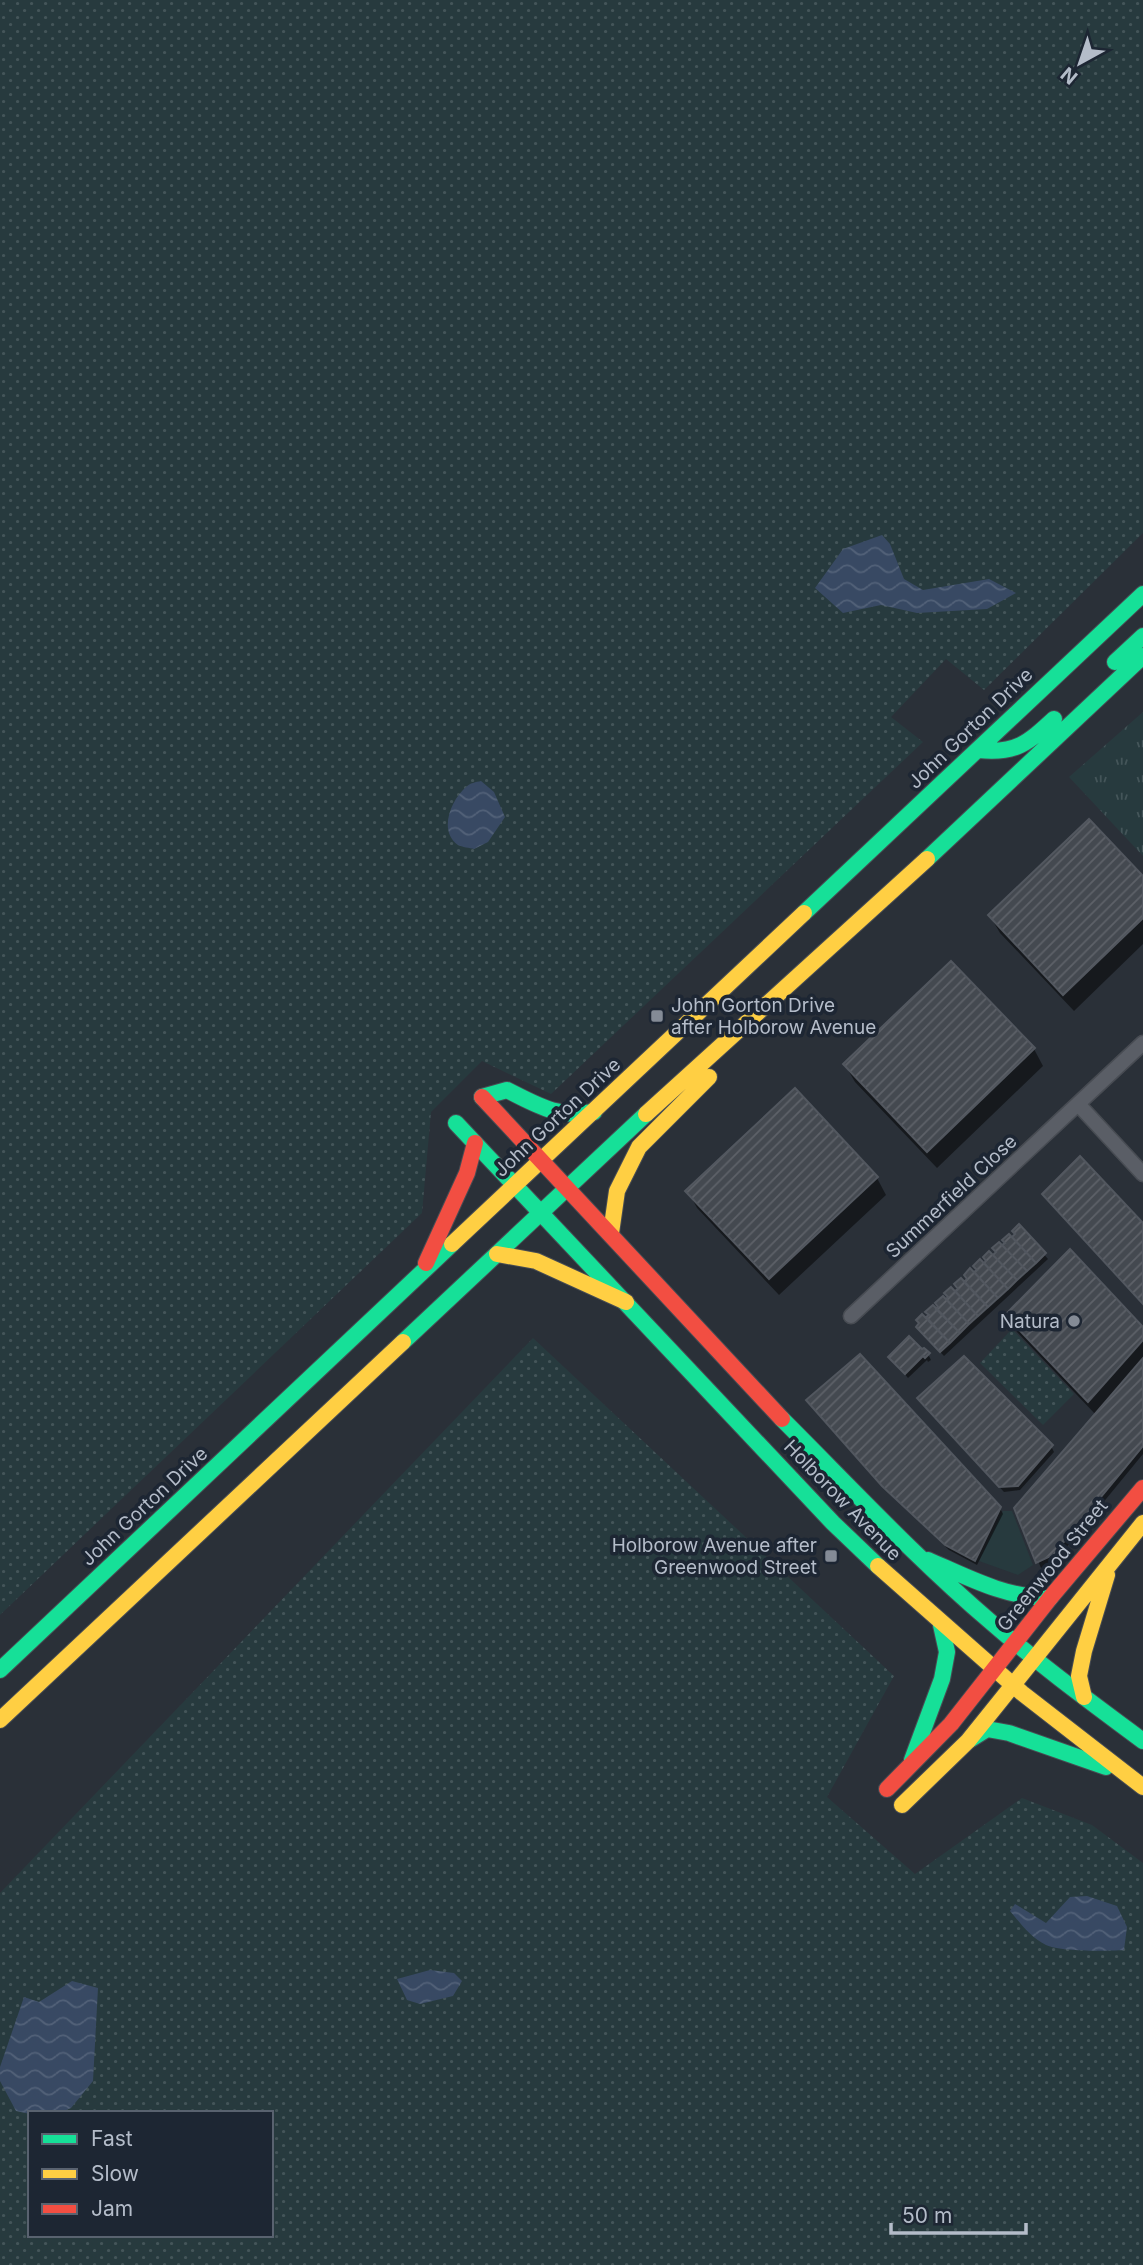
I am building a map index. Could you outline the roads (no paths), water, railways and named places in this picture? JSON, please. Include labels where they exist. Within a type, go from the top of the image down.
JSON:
[{"type":"main road","name":"John Gorton Drive","points":[[0,1670],[1143,594]]},
{"type":"main road","points":[[979,750],[1014,751],[1038,733],[1143,636]]},
{"type":"main road","points":[[0,1720],[497,1254],[873,909],[1143,656]]},
{"type":"main road","points":[[611,1233],[617,1191],[639,1147],[725,1060],[755,1016]]},
{"type":"main road","name":"Holborow Avenue","points":[[594,1112],[563,1116],[508,1090],[482,1097],[781,1418],[917,1555],[1015,1643],[1143,1741]]},
{"type":"main road","name":"Holborow Avenue","points":[[456,1124],[833,1523],[993,1670],[1143,1787]]},
{"type":"main road","points":[[420,1276],[467,1173],[475,1143]]},
{"type":"main road","points":[[497,1254],[536,1261],[626,1302]]},
{"type":"main road","name":"Greenwood Street","points":[[887,1789],[951,1724],[1050,1598],[1143,1488]]},
{"type":"main road","points":[[902,1805],[968,1741],[1143,1523]]},
{"type":"main road","points":[[917,1555],[1015,1595],[1039,1600],[1050,1598]]},
{"type":"main road","points":[[1083,1697],[1079,1675],[1110,1564]]},
{"type":"main road","points":[[909,1768],[942,1679],[947,1652],[941,1625]]},
{"type":"main road","points":[[968,1741],[987,1729],[1009,1733],[1124,1773]]},
{"type":"street","name":"Summerfield Close","points":[[851,1316],[1143,1043]]},
{"type":"street","points":[[1078,1104],[1143,1174]]},
{"type":"water","points":[[882,535],[890,544],[904,579],[923,590],[989,579],[1016,593],[987,609],[917,613],[881,605],[843,613],[815,588],[843,549]]},
{"type":"water","points":[[481,781],[494,792],[505,817],[488,842],[474,849],[458,845],[452,839],[448,824],[452,807],[461,793],[469,785]]},
{"type":"water","points":[[1087,1896],[1117,1906],[1127,1927],[1124,1950],[1073,1950],[1046,1945],[1031,1934],[1010,1911],[1015,1904],[1046,1923],[1070,1897]]},
{"type":"water","points":[[430,1970],[454,1973],[462,1981],[453,1996],[420,2004],[407,2000],[397,1979]]},
{"type":"water","points":[[72,1981],[98,1988],[93,2081],[71,2108],[64,2111],[28,2111],[28,2114],[16,2111],[0,2081],[0,2067],[24,1997],[39,2002]]},
{"type":"place","name":"John Gorton Drive after Holborow Avenue","points":[[657,1016]]},
{"type":"place","name":"Natura","points":[[1074,1321]]},
{"type":"place","name":"Holborow Avenue after Greenwood Street","points":[[831,1556]]}]
